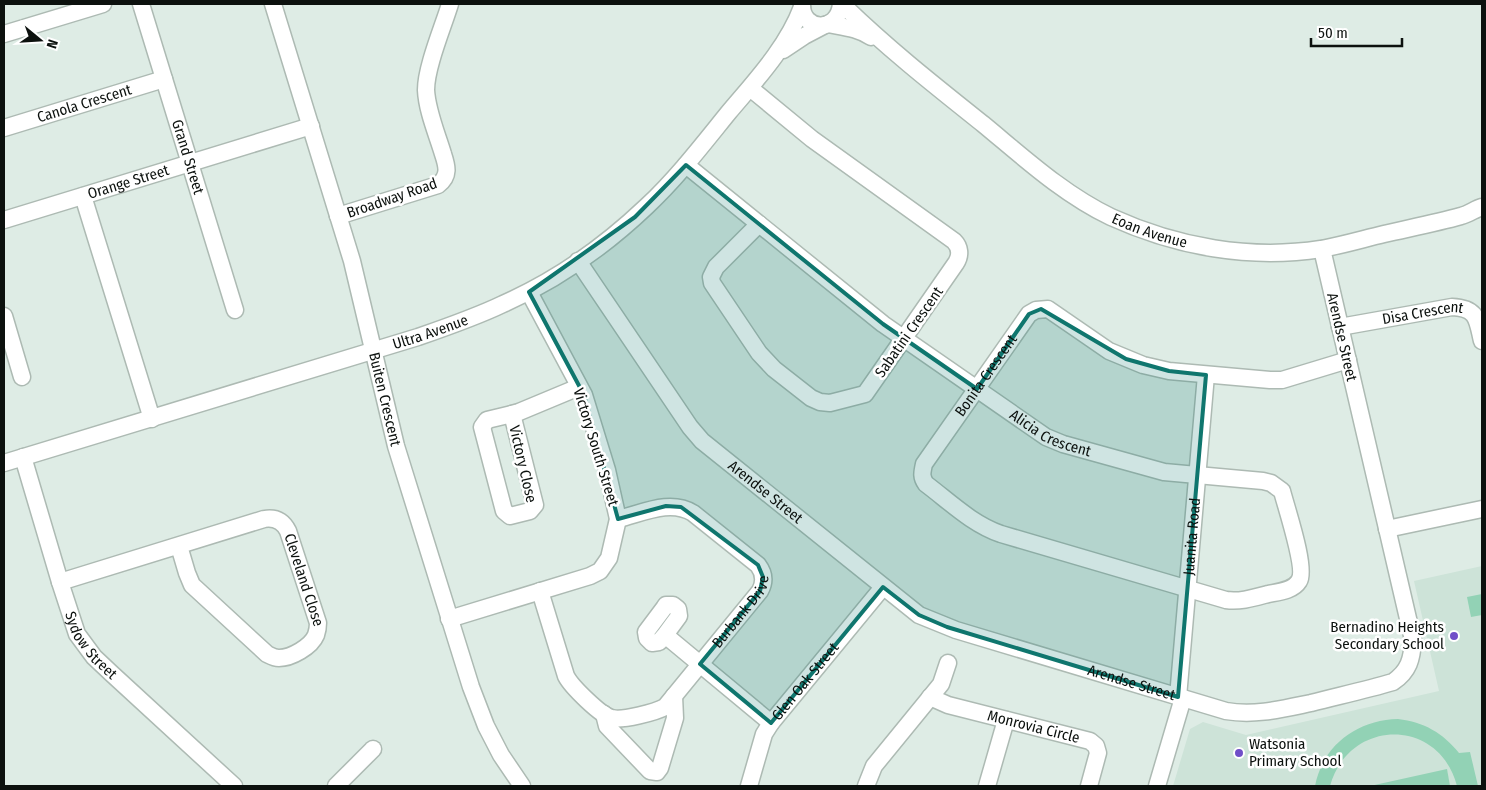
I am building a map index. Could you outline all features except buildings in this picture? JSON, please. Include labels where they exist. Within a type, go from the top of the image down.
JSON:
[{"type":"street","points":[[4,34],[103,4]]},
{"type":"street","name":"Grand Street","points":[[141,4],[235,310]]},
{"type":"street","name":"Buiten Crescent","points":[[273,4],[352,261],[396,446],[471,687],[486,726],[501,755],[522,786]]},
{"type":"street","name":"Broadway Road","points":[[338,216],[438,186],[445,178],[447,167],[429,106],[426,89],[430,69],[450,4]]},
{"type":"street","points":[[827,25],[836,19],[841,4]]},
{"type":"street","name":"Eoan Avenue","points":[[841,4],[888,47],[1064,189],[1110,216],[1147,231],[1202,247],[1260,252],[1322,249],[1464,216],[1482,216]]},
{"type":"street","name":"Eoan Avenue","points":[[802,5],[804,15],[809,22],[817,25],[854,29],[863,32],[888,47]]},
{"type":"street","name":"Ultra Avenue","points":[[4,463],[374,351],[449,326],[529,292],[578,261],[635,218],[686,165],[772,59],[795,25],[802,5]]},
{"type":"street","name":"Ultra Avenue","points":[[772,59],[789,44],[827,25]]},
{"type":"street","name":"Canola Crescent","points":[[4,128],[164,79]]},
{"type":"street","name":"Sabatini Crescent","points":[[750,88],[812,138],[957,244],[960,252],[958,260],[863,395],[830,403],[820,402],[811,398],[781,375],[759,353],[712,283],[711,277],[716,267],[759,224]]},
{"type":"street","name":"Orange Street","points":[[152,419],[83,196],[310,126]]},
{"type":"street","name":"Alicia Crescent","points":[[686,165],[904,339],[1046,437],[1063,444],[1164,472],[1263,481],[1282,491],[1298,551],[1302,572],[1300,580],[1294,586],[1237,602],[1187,589]]},
{"type":"street","points":[[4,220],[83,196]]},
{"type":"street","name":"Eoan Avenue","points":[[1464,216],[1482,207]]},
{"type":"street","name":"Arendse Street","points":[[578,261],[690,427],[702,441],[919,616],[946,627],[1180,698],[1242,714],[1261,713],[1393,682],[1402,676],[1408,668],[1412,656],[1413,640],[1322,249]]},
{"type":"street","name":"Victory South Street","points":[[450,619],[590,576],[600,570],[609,558],[618,520],[607,470],[584,395],[529,292]]},
{"type":"street","name":"Disa Crescent","points":[[1340,327],[1461,307],[1473,313],[1477,320],[1482,342]]},
{"type":"street","name":"Bonita Crescent","points":[[1187,589],[984,528],[926,484],[922,479],[921,473],[924,464],[1029,314],[1041,309],[1048,310],[1109,351],[1126,359],[1169,371],[1282,380],[1348,360]]},
{"type":"street","points":[[4,316],[22,377]]},
{"type":"street","name":"Juanita Road","points":[[1157,786],[1180,698],[1187,589],[1206,375]]},
{"type":"street","name":"Victory Close","points":[[512,414],[536,505],[530,511],[510,516],[504,511],[482,426],[487,420],[520,412],[580,387]]},
{"type":"street","name":"Sydow Street","points":[[23,458],[77,634],[94,656],[234,786]]},
{"type":"street","name":"Burbank Drive","points":[[604,714],[616,719],[665,707],[760,591],[763,582],[760,568],[694,513],[681,507],[666,506],[618,520]]},
{"type":"street","points":[[1386,529],[1482,509]]},
{"type":"street","name":"Cleveland Close","points":[[60,582],[264,519],[274,518],[283,522],[288,531],[318,623],[312,642],[290,656],[274,658],[267,654],[192,585],[179,546]]},
{"type":"street","name":"Glen Oak Street","points":[[749,786],[764,734],[771,723],[883,587]]},
{"type":"street","points":[[540,592],[568,680],[604,714],[607,726],[650,771],[657,772],[660,768],[676,718],[674,696]]},
{"type":"street","name":"Burbank Drive","points":[[665,635],[700,664]]},
{"type":"street","points":[[866,786],[874,766],[941,684],[948,663]]},
{"type":"street","points":[[700,664],[771,723]]},
{"type":"street","name":"Monrovia Circle","points":[[930,698],[948,705],[1090,741],[1096,746],[1098,753],[1089,786]]},
{"type":"street","points":[[987,786],[1006,720]]},
{"type":"street","points":[[336,786],[373,749]]},
{"type":"highlighted area","points":[[686,165],[883,324],[977,389],[1029,314],[1041,309],[1126,359],[1169,371],[1206,375],[1178,697],[947,627],[919,615],[883,587],[771,723],[700,664],[760,591],[763,577],[758,565],[681,507],[666,506],[618,519],[584,395],[529,292],[635,217]]},
{"type":"shaded area","name":"Bernadino Heights Secondary School","points":[[1482,566],[1482,786],[1173,786],[1190,729],[1203,722],[1246,735],[1439,691],[1414,581]]},
{"type":"green space","points":[[1482,594],[1482,615],[1471,617],[1467,597]]},
{"type":"green space","points":[[1398,719],[1425,726],[1440,734],[1459,753],[1470,752],[1478,786],[1457,786],[1447,763],[1432,747],[1414,738],[1394,735],[1374,738],[1355,748],[1340,764],[1330,786],[1315,786],[1319,771],[1326,758],[1344,738],[1369,724],[1383,720]]},
{"type":"green space","points":[[1447,769],[1450,786],[1370,786]]},
{"type":"place","name":"Bernadino Heights Secondary School","points":[[1454,636]]},
{"type":"place","name":"Watsonia Primary School","points":[[1239,753]]}]
